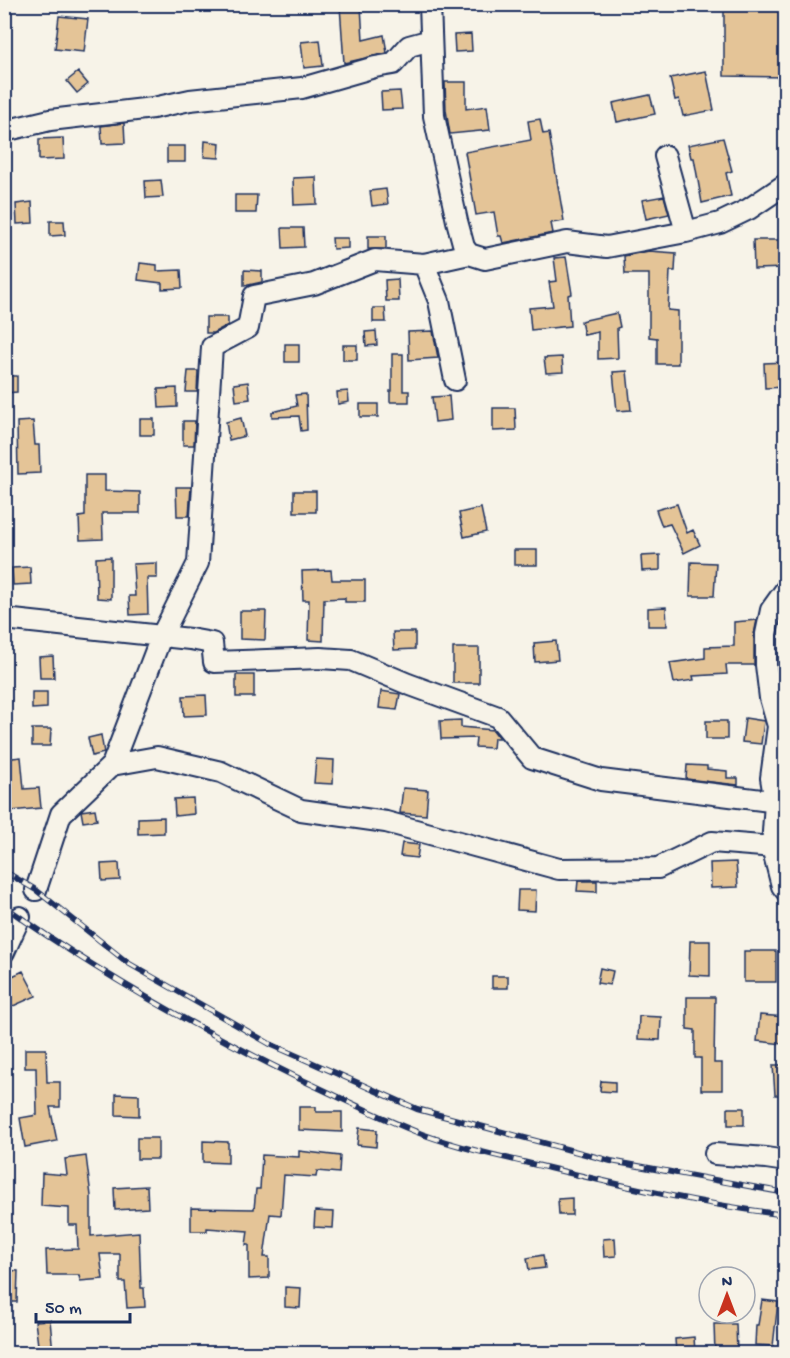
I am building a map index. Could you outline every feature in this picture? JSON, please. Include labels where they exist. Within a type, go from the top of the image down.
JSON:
[{"type":"street","points":[[430,4],[434,116],[457,221],[464,247],[469,254]]},
{"type":"street","points":[[4,131],[50,120],[153,108],[190,100],[302,88],[393,64],[409,46],[431,40]]},
{"type":"street","points":[[665,156],[686,232]]},
{"type":"street","points":[[36,891],[61,814],[112,765],[161,637],[198,563],[212,347],[248,328],[254,296],[314,284],[375,260],[424,264],[469,254],[485,259],[567,242],[607,247],[686,232],[720,223],[748,209],[786,184]]},
{"type":"street","points":[[424,264],[439,301],[455,380]]},
{"type":"street","points":[[786,589],[771,610],[766,634],[766,665],[770,698],[778,726],[771,778],[780,803],[779,847],[782,886],[786,891]]},
{"type":"street","points":[[4,619],[212,643],[214,662],[320,658],[351,660],[498,717],[532,758],[601,780],[780,803]]},
{"type":"street","points":[[112,765],[157,757],[221,772],[301,810],[386,822],[559,869],[658,868],[712,842],[779,847]]},
{"type":"street","points":[[4,952],[20,917]]},
{"type":"street","points":[[715,1154],[786,1161]]},
{"type":"building","points":[[724,4],[786,4],[786,77],[724,76]]},
{"type":"building","points":[[340,6],[361,6],[363,40],[384,35],[387,53],[344,63]]},
{"type":"building","points":[[59,16],[88,19],[84,52],[55,49]]},
{"type":"building","points":[[471,34],[472,51],[455,52],[454,35]]},
{"type":"building","points":[[320,40],[323,66],[304,68],[301,42]]},
{"type":"building","points":[[706,71],[714,110],[683,116],[679,99],[675,100],[670,78]]},
{"type":"building","points":[[78,72],[88,84],[77,93],[67,81]]},
{"type":"building","points":[[445,82],[466,82],[466,109],[487,106],[490,130],[450,134]]},
{"type":"building","points":[[400,91],[402,109],[382,110],[381,92]]},
{"type":"building","points":[[650,95],[655,114],[617,122],[613,103]]},
{"type":"building","points":[[540,119],[543,134],[549,133],[564,221],[551,223],[553,233],[503,243],[501,236],[498,236],[494,212],[476,215],[465,152],[531,140],[528,121]]},
{"type":"building","points":[[124,123],[125,143],[102,144],[101,126]]},
{"type":"building","points":[[63,138],[64,159],[39,160],[39,139]]},
{"type":"building","points":[[723,138],[732,171],[726,173],[731,196],[702,203],[694,158],[691,158],[688,145]]},
{"type":"building","points":[[205,141],[220,143],[219,158],[204,157]]},
{"type":"building","points":[[167,146],[185,146],[185,162],[167,162]]},
{"type":"building","points":[[316,177],[317,204],[294,205],[293,178]]},
{"type":"building","points":[[161,180],[163,197],[146,198],[145,181]]},
{"type":"building","points":[[386,189],[388,204],[372,206],[370,191]]},
{"type":"building","points":[[235,195],[257,195],[256,213],[235,213]]},
{"type":"building","points":[[664,196],[669,214],[646,219],[642,200]]},
{"type":"building","points":[[32,202],[33,223],[17,224],[16,204]]},
{"type":"building","points":[[50,221],[64,221],[65,235],[50,236]]},
{"type":"building","points":[[282,228],[303,228],[304,247],[283,248]]},
{"type":"building","points":[[368,236],[386,236],[386,249],[368,249]]},
{"type":"building","points":[[332,238],[348,238],[348,248],[333,249]]},
{"type":"building","points":[[753,240],[784,240],[785,268],[754,269]]},
{"type":"building","points":[[649,251],[676,253],[675,271],[670,271],[668,310],[678,311],[678,364],[657,364],[657,338],[649,337],[649,274],[625,274],[624,256]]},
{"type":"building","points":[[566,257],[572,294],[568,295],[570,326],[531,330],[529,308],[553,306],[549,282],[557,281],[554,258]]},
{"type":"building","points":[[140,263],[157,265],[157,271],[181,270],[182,288],[162,289],[162,283],[138,280]]},
{"type":"building","points":[[244,270],[262,271],[262,282],[244,286]]},
{"type":"building","points":[[398,279],[399,301],[386,301],[385,280]]},
{"type":"building","points":[[373,308],[385,308],[386,322],[373,322]]},
{"type":"building","points":[[617,313],[620,327],[617,328],[618,358],[598,359],[598,332],[584,335],[581,321]]},
{"type":"building","points":[[206,317],[228,317],[228,325],[213,333],[206,333]]},
{"type":"building","points":[[376,331],[377,345],[366,346],[365,332]]},
{"type":"building","points":[[433,331],[438,358],[409,360],[408,332]]},
{"type":"building","points":[[285,344],[299,344],[299,362],[285,362]]},
{"type":"building","points":[[343,345],[357,345],[357,360],[343,360]]},
{"type":"building","points":[[392,354],[403,354],[403,391],[409,391],[409,402],[390,402]]},
{"type":"building","points":[[562,357],[563,372],[546,373],[544,358]]},
{"type":"building","points":[[786,362],[786,387],[765,388],[764,363]]},
{"type":"building","points":[[188,371],[198,371],[197,392],[186,392]]},
{"type":"building","points":[[627,371],[631,410],[617,411],[613,372]]},
{"type":"building","points":[[4,376],[17,376],[17,392],[4,393]]},
{"type":"building","points":[[248,382],[250,399],[236,401],[234,384]]},
{"type":"building","points":[[177,388],[177,407],[159,408],[158,389]]},
{"type":"building","points":[[348,391],[349,402],[338,404],[337,392]]},
{"type":"building","points":[[306,394],[307,430],[301,431],[299,416],[272,417],[272,412],[297,406],[295,395]]},
{"type":"building","points":[[449,396],[451,420],[435,422],[432,397]]},
{"type":"building","points":[[360,404],[378,404],[378,417],[360,417]]},
{"type":"building","points":[[493,408],[515,408],[516,430],[493,431]]},
{"type":"building","points":[[241,418],[245,436],[229,440],[226,422]]},
{"type":"building","points":[[140,419],[154,419],[154,435],[140,435]]},
{"type":"building","points":[[33,421],[35,445],[39,445],[40,473],[18,474],[17,422]]},
{"type":"building","points":[[183,421],[195,421],[194,445],[183,445]]},
{"type":"building","points":[[85,475],[105,475],[105,491],[140,492],[140,513],[102,513],[103,539],[80,540],[79,517],[85,516]]},
{"type":"building","points":[[176,487],[191,487],[189,516],[177,516]]},
{"type":"building","points":[[294,491],[316,491],[316,512],[294,512]]},
{"type":"building","points":[[677,504],[687,533],[693,530],[700,545],[684,553],[670,524],[662,526],[656,510]]},
{"type":"building","points":[[481,508],[486,532],[464,537],[459,513]]},
{"type":"building","points":[[514,550],[537,550],[537,565],[514,565]]},
{"type":"building","points":[[660,555],[660,570],[642,571],[641,556]]},
{"type":"building","points":[[111,557],[111,599],[97,598],[96,558]]},
{"type":"building","points":[[691,562],[716,563],[714,596],[690,596]]},
{"type":"building","points":[[157,563],[157,578],[147,578],[148,614],[130,615],[129,596],[135,596],[133,564]]},
{"type":"building","points":[[30,567],[31,584],[13,585],[12,568]]},
{"type":"building","points":[[331,570],[332,580],[365,580],[365,602],[345,602],[345,598],[324,599],[323,641],[308,640],[309,600],[303,600],[302,571]]},
{"type":"building","points":[[666,607],[667,626],[648,626],[648,608]]},
{"type":"building","points":[[240,611],[266,611],[265,640],[240,639]]},
{"type":"building","points":[[757,620],[754,634],[754,665],[726,665],[727,674],[693,676],[694,680],[674,683],[670,663],[705,658],[705,647],[734,646],[734,622]]},
{"type":"building","points":[[393,632],[415,632],[415,649],[394,650]]},
{"type":"building","points":[[556,641],[558,660],[535,662],[534,643]]},
{"type":"building","points":[[453,648],[479,648],[479,683],[453,683]]},
{"type":"building","points":[[53,656],[54,678],[40,678],[39,657]]},
{"type":"building","points":[[778,663],[786,663],[786,690],[781,690]]},
{"type":"building","points":[[236,675],[254,675],[254,697],[236,697]]},
{"type":"building","points":[[381,691],[400,694],[397,710],[379,708]]},
{"type":"building","points":[[32,692],[47,692],[47,708],[32,709]]},
{"type":"building","points":[[206,695],[207,715],[184,716],[183,696]]},
{"type":"building","points":[[745,718],[764,721],[761,744],[742,742]]},
{"type":"building","points":[[461,720],[461,727],[493,730],[499,738],[494,738],[493,748],[475,747],[476,738],[441,739],[440,721]]},
{"type":"building","points":[[706,721],[727,721],[727,739],[706,739]]},
{"type":"building","points":[[32,729],[51,729],[50,746],[32,746]]},
{"type":"building","points":[[101,735],[104,753],[92,756],[88,738]]},
{"type":"building","points":[[21,757],[24,789],[39,788],[41,808],[11,811],[9,783],[4,783],[4,759]]},
{"type":"building","points":[[316,759],[334,760],[333,784],[314,783]]},
{"type":"building","points":[[687,765],[707,766],[707,769],[727,771],[727,778],[738,778],[738,785],[686,779]]},
{"type":"building","points":[[403,788],[428,790],[426,815],[400,813]]},
{"type":"building","points":[[193,798],[194,814],[175,816],[174,799]]},
{"type":"building","points":[[95,809],[97,820],[83,822],[81,811]]},
{"type":"building","points":[[164,817],[164,833],[138,834],[138,818]]},
{"type":"building","points":[[402,843],[419,845],[417,858],[400,856]]},
{"type":"building","points":[[736,862],[738,887],[711,888],[710,863]]},
{"type":"building","points":[[119,863],[120,880],[102,881],[101,864]]},
{"type":"building","points":[[578,881],[597,881],[597,892],[577,891]]},
{"type":"building","points":[[518,890],[536,890],[535,911],[517,910]]},
{"type":"building","points":[[690,941],[710,941],[710,976],[689,975]]},
{"type":"building","points":[[744,951],[776,951],[776,982],[744,982]]},
{"type":"building","points":[[600,968],[613,971],[610,985],[597,983]]},
{"type":"building","points":[[23,971],[36,996],[4,1010],[4,980]]},
{"type":"building","points":[[492,976],[508,976],[508,988],[492,988]]},
{"type":"building","points":[[687,997],[715,997],[714,1063],[722,1063],[722,1090],[701,1090],[701,1058],[695,1058],[695,1030],[687,1029]]},
{"type":"building","points":[[760,1015],[786,1017],[783,1044],[757,1041]]},
{"type":"building","points":[[639,1016],[661,1017],[660,1040],[638,1039]]},
{"type":"building","points":[[25,1049],[46,1049],[47,1082],[60,1082],[60,1107],[50,1107],[57,1141],[25,1147],[20,1118],[37,1115],[36,1068],[25,1068]]},
{"type":"building","points":[[773,1065],[786,1065],[786,1095],[775,1095]]},
{"type":"building","points":[[601,1081],[615,1082],[615,1092],[600,1091]]},
{"type":"building","points":[[116,1094],[139,1095],[139,1116],[116,1115]]},
{"type":"building","points":[[299,1107],[316,1107],[316,1112],[342,1112],[342,1132],[299,1130]]},
{"type":"building","points":[[728,1108],[744,1108],[744,1125],[728,1125]]},
{"type":"building","points":[[359,1128],[377,1130],[376,1147],[357,1145]]},
{"type":"building","points":[[137,1138],[158,1138],[158,1159],[137,1159]]},
{"type":"building","points":[[203,1141],[228,1142],[228,1163],[203,1162]]},
{"type":"building","points":[[299,1151],[340,1156],[339,1173],[317,1171],[316,1177],[284,1175],[281,1215],[270,1214],[264,1257],[269,1257],[269,1278],[249,1279],[249,1245],[246,1245],[248,1231],[207,1228],[207,1231],[191,1231],[191,1208],[254,1209],[256,1189],[260,1189],[262,1155],[299,1157]]},
{"type":"building","points":[[86,1156],[91,1196],[91,1236],[139,1232],[141,1288],[144,1288],[145,1307],[127,1308],[125,1282],[120,1282],[120,1254],[100,1254],[103,1279],[80,1281],[79,1275],[47,1275],[46,1250],[78,1249],[77,1225],[69,1225],[69,1208],[41,1206],[42,1173],[67,1175],[65,1159]]},
{"type":"building","points":[[147,1186],[148,1208],[115,1210],[114,1188]]},
{"type":"building","points":[[572,1198],[572,1215],[559,1215],[558,1199]]},
{"type":"building","points":[[315,1211],[334,1212],[333,1228],[314,1227]]},
{"type":"building","points":[[615,1238],[616,1256],[604,1257],[603,1239]]},
{"type":"building","points":[[543,1255],[545,1268],[529,1270],[527,1258]]},
{"type":"building","points":[[4,1270],[18,1271],[17,1302],[4,1302]]},
{"type":"building","points":[[285,1287],[301,1288],[300,1308],[285,1307]]},
{"type":"building","points":[[762,1300],[778,1302],[773,1346],[755,1345],[756,1325],[758,1325]]},
{"type":"building","points":[[50,1320],[53,1353],[39,1353],[35,1321]]},
{"type":"building","points":[[714,1325],[736,1325],[737,1353],[715,1353]]},
{"type":"building","points":[[694,1337],[695,1353],[676,1353],[675,1339]]},
{"type":"railway","points":[[4,871],[36,890],[128,963],[270,1044],[417,1109],[611,1161],[786,1193]]},
{"type":"railway","points":[[4,906],[75,954],[185,1019],[298,1078],[422,1134],[485,1153],[637,1189],[786,1215]]}]
